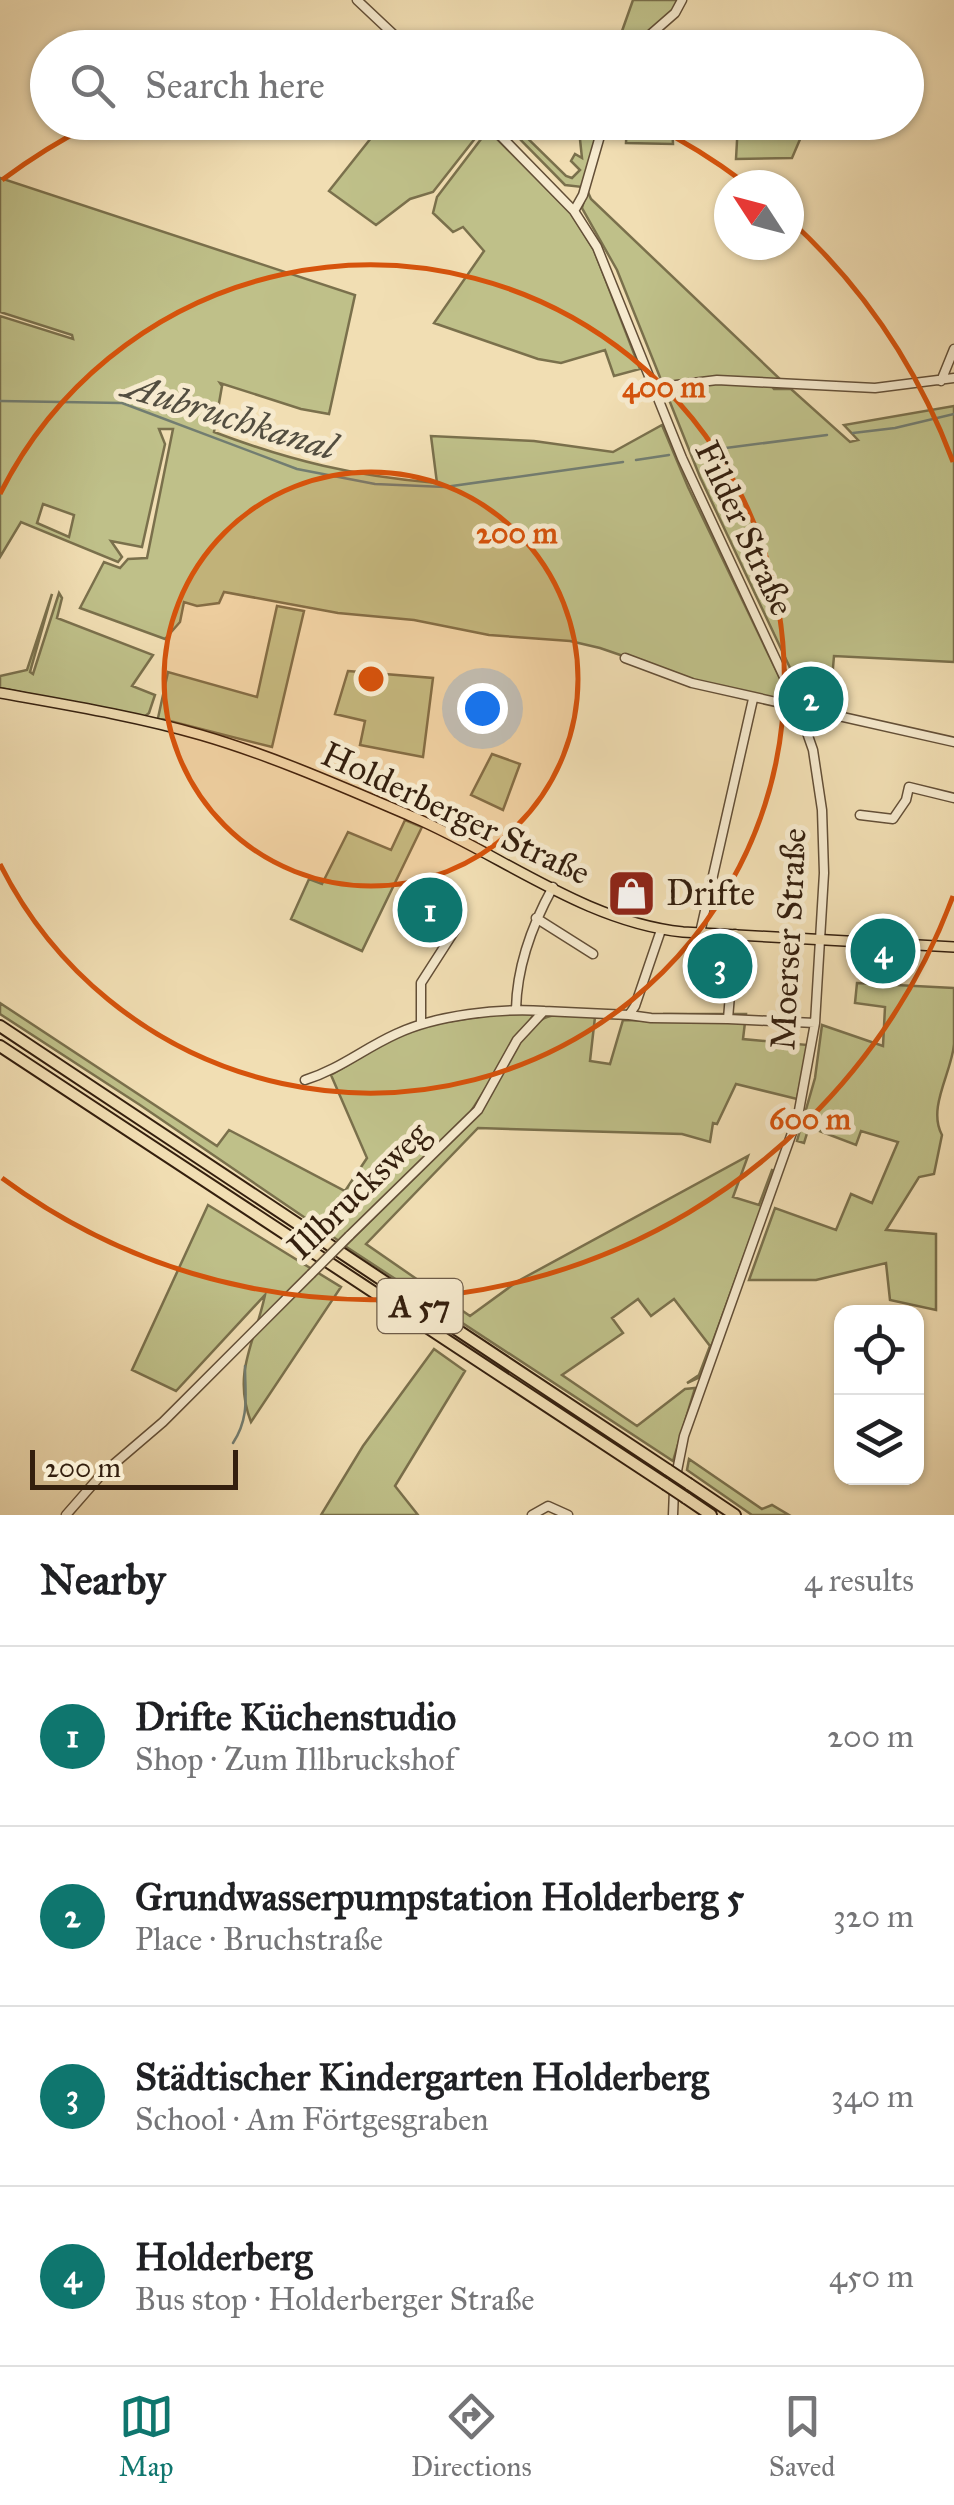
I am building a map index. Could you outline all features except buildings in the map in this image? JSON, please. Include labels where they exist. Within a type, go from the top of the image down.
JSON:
[{"type":"highway","name":"A 57","points":[[0,1026],[734,1515]]},
{"type":"highway","name":"A 57","points":[[0,1046],[711,1515]]},
{"type":"main road","name":"Holderberger Straße","points":[[0,692],[148,722],[248,750],[442,830],[617,919],[660,930],[954,947]]},
{"type":"street","points":[[357,0],[389,30]]},
{"type":"street","points":[[656,30],[676,13],[682,0]]},
{"type":"street","name":"Filder Straße","points":[[505,140],[574,210],[609,272],[652,388],[798,707]]},
{"type":"street","points":[[574,210],[599,140]]},
{"type":"street","points":[[942,380],[954,349]]},
{"type":"street","points":[[652,388],[717,380],[875,388],[954,378]]},
{"type":"street","points":[[625,658],[692,684],[954,742]]},
{"type":"street","points":[[700,933],[753,699]]},
{"type":"street","name":"Moerser Straße","points":[[673,1515],[684,1436],[798,1116],[815,1023],[824,873],[822,810],[812,750],[798,707]]},
{"type":"street","points":[[860,815],[893,819],[906,800],[909,787],[954,798]]},
{"type":"street","points":[[516,1009],[518,974],[536,918],[553,887]]},
{"type":"street","points":[[536,918],[593,954]]},
{"type":"street","points":[[420,1024],[421,983],[456,926]]},
{"type":"street","points":[[628,1015],[635,1006],[660,930]]},
{"type":"street","points":[[728,1019],[735,934]]},
{"type":"street","points":[[304,1080],[333,1072],[420,1024],[516,1009],[815,1023]]},
{"type":"street","name":"Illbrucksweg","points":[[66,1515],[101,1475],[163,1422],[478,1110],[517,1040],[544,1011]]},
{"type":"street","points":[[532,1515],[548,1506],[568,1515]]},
{"type":"green space","points":[[633,0],[680,0],[674,12],[652,30],[622,30]]},
{"type":"green space","points":[[370,140],[474,140],[433,192],[410,199],[376,225],[329,191]]},
{"type":"green space","points":[[480,140],[498,140],[571,213],[594,250],[640,369],[614,376],[605,350],[561,363],[538,359],[434,323],[484,251],[463,227],[453,232],[433,213],[437,197]]},
{"type":"green space","points":[[521,140],[529,140],[572,178],[580,170],[571,161],[575,154],[582,158],[580,140],[595,140],[582,187],[565,185]]},
{"type":"green space","points":[[673,140],[673,144],[626,143]]},
{"type":"green space","points":[[737,140],[800,140],[792,158],[736,159]]},
{"type":"green space","points":[[0,178],[355,295],[329,414],[220,383],[214,432],[323,466],[437,483],[431,436],[534,441],[613,452],[662,425],[786,691],[784,697],[779,700],[699,682],[570,641],[489,635],[224,592],[219,603],[197,606],[184,602],[180,622],[165,639],[80,608],[104,562],[120,568],[128,559],[147,558],[173,429],[159,429],[165,444],[142,547],[111,541],[122,557],[118,562],[21,522],[0,557],[0,316],[73,339],[72,335],[0,312]],"holes":[[[43,504],[74,515],[69,537],[37,523]]]},
{"type":"green space","points":[[587,190],[591,199],[781,380],[769,383],[774,389],[791,389],[850,442],[858,440],[844,425],[954,406],[954,662],[834,656],[831,691],[800,689],[700,477],[617,270],[582,208]]},
{"type":"green space","points":[[59,593],[62,598],[57,618],[153,655],[132,686],[155,695],[144,717],[0,688],[0,676],[27,670],[52,594],[30,672],[33,674]]},
{"type":"green space","points":[[277,606],[304,611],[272,747],[158,718],[168,672],[257,697]]},
{"type":"green space","points":[[348,671],[433,678],[423,757],[360,745],[365,721],[335,714]]},
{"type":"green space","points":[[492,754],[520,764],[503,810],[471,795]]},
{"type":"green space","points":[[405,820],[422,827],[362,951],[291,919],[309,879],[322,884],[348,832],[391,850]]},
{"type":"green space","points":[[857,983],[954,988],[954,1044],[937,1113],[942,1135],[934,1174],[919,1177],[886,1230],[936,1234],[936,1310],[890,1300],[886,1263],[816,1280],[749,1280],[775,1208],[836,1230],[851,1194],[872,1203],[898,1142],[861,1131],[856,1145],[809,1127],[804,1143],[797,1141],[815,1078],[822,1025],[883,1046],[885,1007],[855,1003]]},
{"type":"green space","points":[[0,1003],[217,1146],[229,1130],[345,1191],[367,1158],[331,1075],[421,1026],[502,1013],[534,1014],[468,1116],[339,1241],[0,1014]]},
{"type":"green space","points":[[664,1014],[746,1014],[743,1039],[808,1045],[797,1099],[736,1084],[717,1124],[713,1123],[710,1142],[682,1134],[478,1128],[366,1244],[470,1316],[518,1281],[748,1156],[733,1197],[759,1205],[772,1170],[775,1171],[700,1377],[687,1383],[699,1375],[710,1346],[674,1299],[651,1316],[638,1299],[612,1318],[623,1333],[562,1375],[637,1426],[685,1389],[695,1388],[673,1461],[345,1246],[473,1120],[516,1047],[537,1023],[558,1015],[595,1017],[590,1061],[610,1064],[623,1020],[663,1021]]},
{"type":"green space","points":[[208,1205],[341,1287],[251,1422],[244,1372],[265,1295],[176,1391],[132,1370]]},
{"type":"green space","points":[[434,1349],[465,1371],[395,1486],[418,1515],[321,1515],[363,1446]]},
{"type":"green space","points":[[689,1459],[762,1509],[772,1505],[789,1515],[752,1515],[687,1470]]},
{"type":"waterway","name":"Aubruchkanal","points":[[0,401],[122,403],[297,469],[375,484],[445,487],[623,462]]},
{"type":"waterway","name":"Aubruchkanal","points":[[853,433],[954,414]]},
{"type":"waterway","name":"Aubruchkanal","points":[[695,452],[827,435]]},
{"type":"waterway","name":"Aubruchkanal","points":[[636,460],[669,455]]},
{"type":"waterway","points":[[233,1443],[244,1415],[245,1366]]},
{"type":"place","name":"Grundwasserpumpstation Holderberg 5","points":[[811,699]]},
{"type":"place","name":"Drifte","points":[[631,893]]},
{"type":"place","name":"Drifte Küchenstudio","points":[[430,910]]},
{"type":"place","name":"Holderberg","points":[[883,951]]},
{"type":"place","name":"Städtischer Kindergarten Holderberg","points":[[720,966]]}]
